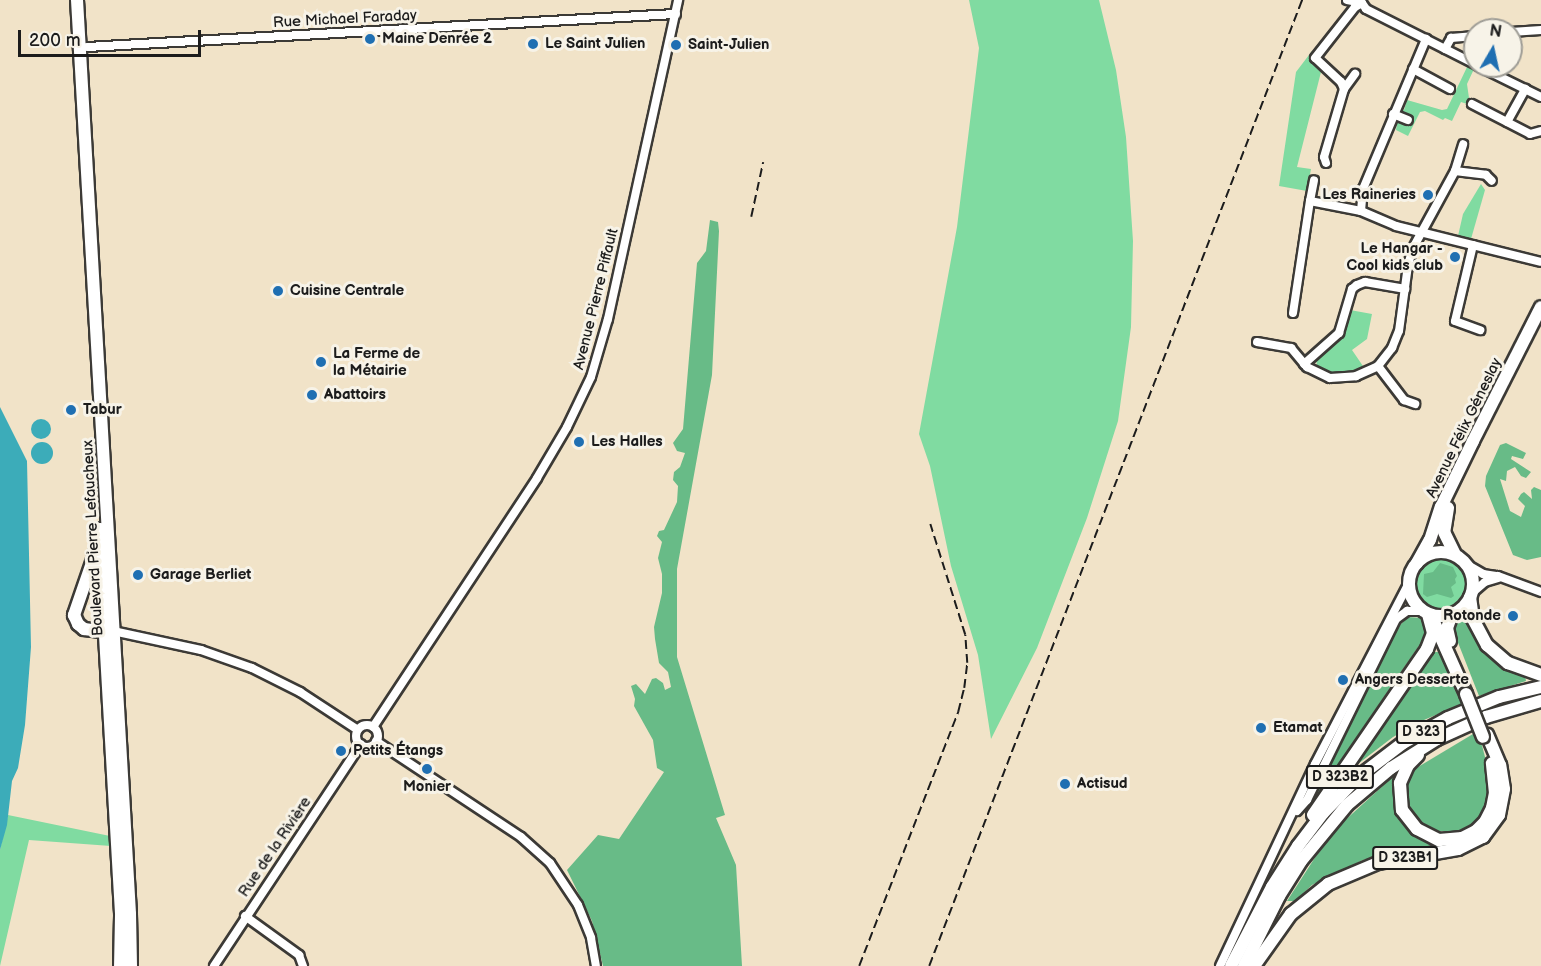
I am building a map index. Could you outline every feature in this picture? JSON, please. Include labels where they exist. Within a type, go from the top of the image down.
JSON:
[{"type":"main road","name":"Boulevard Pierre Lefaucheux","points":[[69,0],[100,530],[109,632]]},
{"type":"main road","name":"Boulevard Pierre Lefaucheux","points":[[76,0],[109,632],[123,965]]},
{"type":"main road","name":"Avenue Félix Géneslay","points":[[1417,563],[1430,540],[1440,507],[1541,307]]},
{"type":"main road","name":"Avenue Félix Géneslay","points":[[1455,555],[1444,532],[1448,510],[1541,322]]},
{"type":"main road","points":[[100,530],[95,554],[74,615],[78,624],[84,629],[109,632]]},
{"type":"main road","points":[[1468,693],[1441,635],[1410,594],[1409,583],[1417,563],[1434,553],[1455,555],[1466,564],[1471,574],[1473,619],[1487,645],[1508,663],[1541,675]]},
{"type":"main road","points":[[1437,740],[1408,765],[1400,783],[1399,796],[1402,810],[1413,826],[1426,835],[1446,840],[1462,838],[1476,831],[1492,808],[1494,775],[1485,736],[1448,634],[1448,623],[1452,614],[1471,596]]},
{"type":"main road","points":[[1425,612],[1436,616],[1452,614]]},
{"type":"main road","name":"D 323B2","points":[[1242,942],[1260,899],[1290,849],[1427,649],[1433,633],[1425,612]]},
{"type":"main road","name":"D 323","points":[[1231,966],[1286,864],[1323,813],[1357,778],[1387,754],[1422,732],[1499,698],[1541,687]]},
{"type":"main road","name":"D 323","points":[[1244,966],[1279,896],[1301,861],[1347,805],[1391,768],[1437,740],[1486,717],[1541,701]]},
{"type":"main road","name":"D 323B1","points":[[1254,966],[1291,914],[1328,884],[1378,863],[1448,851],[1467,846],[1483,837],[1499,815],[1504,789],[1500,765],[1485,736]]},
{"type":"street","name":"Avenue Pierre Piffault","points":[[373,727],[537,478],[567,427],[591,377],[608,319],[678,0]]},
{"type":"street","points":[[1347,0],[1363,2]]},
{"type":"street","points":[[1363,2],[1366,9],[1463,58]]},
{"type":"street","points":[[1344,89],[1341,82],[1315,58],[1355,8],[1363,2]]},
{"type":"street","name":"Rue Michael Faraday","points":[[87,47],[676,14]]},
{"type":"street","points":[[1523,32],[1541,30]]},
{"type":"street","points":[[1445,49],[1451,38],[1463,37]]},
{"type":"street","points":[[1361,211],[1363,189],[1426,39]]},
{"type":"street","points":[[1413,69],[1450,89]]},
{"type":"street","points":[[1326,163],[1324,156],[1344,89],[1355,74]]},
{"type":"street","points":[[1503,78],[1541,97]]},
{"type":"street","points":[[1506,122],[1525,89]]},
{"type":"street","points":[[1472,104],[1530,134],[1541,130]]},
{"type":"street","points":[[1393,114],[1408,120]]},
{"type":"street","points":[[1257,342],[1291,348],[1304,364],[1330,378],[1356,376],[1378,366],[1392,348],[1399,331],[1408,265],[1420,232],[1455,171],[1463,144]]},
{"type":"street","points":[[1455,171],[1485,174],[1492,180]]},
{"type":"street","points":[[1293,313],[1314,180]]},
{"type":"street","points":[[1310,201],[1361,211],[1396,226],[1541,262]]},
{"type":"street","points":[[1473,245],[1455,321],[1480,330]]},
{"type":"street","points":[[1304,364],[1339,333],[1352,289],[1365,282],[1405,290]]},
{"type":"street","points":[[1378,366],[1404,400],[1415,404]]},
{"type":"street","points":[[1466,564],[1483,574],[1503,578],[1541,592]]},
{"type":"street","points":[[1471,596],[1485,582],[1503,578]]},
{"type":"street","points":[[1220,966],[1320,754],[1409,583]]},
{"type":"street","points":[[1282,838],[1295,813],[1307,800],[1396,619],[1407,610],[1425,612]]},
{"type":"street","points":[[109,632],[201,650],[243,665],[300,692],[358,730]]},
{"type":"street","points":[[366,725],[373,727],[377,732],[376,741],[370,746],[361,744],[356,737],[358,730],[366,725]]},
{"type":"street","points":[[376,741],[521,837],[550,863],[578,904],[591,938],[596,966]]},
{"type":"street","name":"Rue de la Rivière","points":[[214,966],[361,744]]},
{"type":"street","points":[[245,916],[299,955],[303,966]]},
{"type":"green space","points":[[969,0],[1099,0],[1116,70],[1126,137],[1133,241],[1131,327],[1118,421],[1087,518],[1037,648],[991,739],[978,655],[951,566],[930,466],[919,434],[957,227],[979,48]]},
{"type":"green space","points":[[1312,51],[1311,60],[1321,72],[1297,167],[1311,169],[1307,191],[1279,186],[1296,72]]},
{"type":"green space","points":[[1463,75],[1463,78],[1470,78],[1467,84],[1470,105],[1461,102],[1452,121],[1445,118],[1443,120],[1425,111],[1420,112],[1408,136],[1396,130],[1399,109],[1404,110],[1407,100],[1442,110],[1447,109]]},
{"type":"green space","points":[[1481,184],[1485,190],[1471,239],[1458,236],[1463,214]]},
{"type":"green space","points":[[710,220],[718,222],[719,231],[712,375],[677,569],[677,657],[725,815],[716,818],[736,865],[742,966],[603,966],[592,921],[567,870],[598,835],[619,839],[664,772],[657,768],[653,740],[634,706],[635,699],[631,686],[636,684],[645,694],[652,679],[656,678],[663,683],[665,690],[671,687],[668,672],[659,663],[655,639],[654,627],[662,593],[662,574],[658,558],[662,542],[657,536],[659,531],[664,530],[677,502],[678,486],[673,480],[674,472],[680,467],[685,453],[677,451],[673,443],[683,429],[697,263],[706,251]]},
{"type":"green space","points":[[1350,310],[1372,314],[1367,339],[1352,350],[1365,369],[1347,374],[1330,373],[1317,366],[1316,359],[1338,340]]},
{"type":"green space","points":[[1506,443],[1526,453],[1523,459],[1512,456],[1511,459],[1531,472],[1526,478],[1521,476],[1515,467],[1507,471],[1506,481],[1500,479],[1510,511],[1521,517],[1525,506],[1518,499],[1521,494],[1524,492],[1532,499],[1531,490],[1534,487],[1541,490],[1541,557],[1527,560],[1513,555],[1485,486],[1486,476],[1500,445]]},
{"type":"green space","points":[[1441,558],[1455,562],[1463,570],[1467,584],[1463,598],[1455,606],[1441,610],[1427,606],[1419,598],[1415,584],[1419,570],[1427,562]]},
{"type":"green space","points":[[1440,563],[1453,567],[1457,576],[1456,583],[1451,587],[1454,596],[1451,598],[1437,594],[1427,597],[1423,594],[1424,574],[1433,572]]},
{"type":"green space","points":[[1408,617],[1423,618],[1427,634],[1315,798],[1397,628]]},
{"type":"green space","points":[[1457,620],[1470,623],[1508,668],[1525,676],[1526,681],[1479,696],[1457,640],[1455,627]]},
{"type":"green space","points":[[1433,652],[1443,652],[1466,702],[1424,720],[1393,737],[1354,767]]},
{"type":"green space","points":[[1473,734],[1479,734],[1490,776],[1490,795],[1484,814],[1474,826],[1463,831],[1433,831],[1416,820],[1409,811],[1405,792],[1408,778],[1413,770]]},
{"type":"green space","points":[[1397,773],[1414,833],[1433,846],[1363,860],[1312,885],[1295,901],[1287,901],[1316,856],[1342,823]]},
{"type":"green space","points":[[8,815],[110,836],[111,846],[29,840],[0,966],[0,850]]},
{"type":"water","points":[[0,407],[27,461],[31,647],[25,725],[18,768],[12,781],[7,825],[0,850]]},
{"type":"water","points":[[41,419],[48,422],[51,429],[48,436],[41,439],[34,436],[31,429],[34,422]]},
{"type":"water","points":[[42,442],[50,445],[53,453],[50,461],[42,464],[34,461],[31,453],[34,445]]},
{"type":"railway","points":[[929,966],[1302,0]]},
{"type":"railway","points":[[751,217],[763,162]]},
{"type":"railway","points":[[859,966],[958,712],[964,688],[967,663],[965,635],[930,524]]},
{"type":"place","name":"Maine Denrée 2","points":[[370,39]]},
{"type":"place","name":"Le Saint Julien","points":[[533,44]]},
{"type":"place","name":"Saint-Julien","points":[[676,45]]},
{"type":"place","name":"Les Raineries","points":[[1428,195]]},
{"type":"place","name":"Le Hangar - Cool kids club","points":[[1455,257]]},
{"type":"place","name":"Cuisine Centrale","points":[[278,291]]},
{"type":"place","name":"La Ferme de la Métairie","points":[[321,362]]},
{"type":"place","name":"Abattoirs","points":[[312,395]]},
{"type":"place","name":"Tabur","points":[[71,410]]},
{"type":"place","name":"Les Halles","points":[[579,442]]},
{"type":"place","name":"Garage Berliet","points":[[138,575]]},
{"type":"place","name":"Rotonde","points":[[1513,616]]},
{"type":"place","name":"Angers Desserte","points":[[1343,680]]},
{"type":"place","name":"Etamat","points":[[1261,728]]},
{"type":"place","name":"Petits Étangs","points":[[341,751]]},
{"type":"place","name":"Monier","points":[[427,769]]},
{"type":"place","name":"Actisud","points":[[1065,784]]}]
